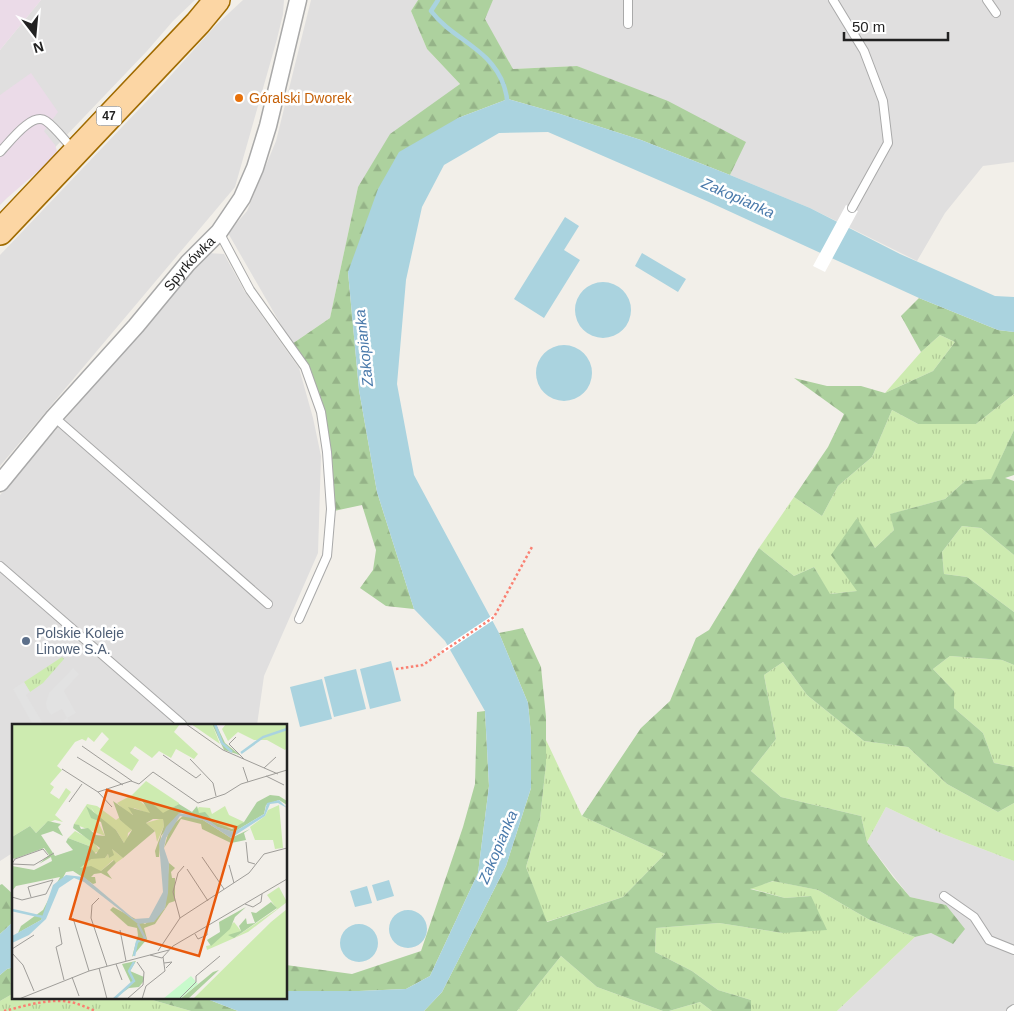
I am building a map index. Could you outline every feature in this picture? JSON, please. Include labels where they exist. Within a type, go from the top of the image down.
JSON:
[{"type":"main road","name":"47","points":[[1,230],[198,24],[217,0]]},
{"type":"street","name":"Spyrkówka","points":[[0,483],[54,417],[136,326],[188,263],[220,232],[242,198],[255,168],[268,126],[298,0]]},
{"type":"lane","points":[[628,0],[628,24]]},
{"type":"lane","points":[[833,0],[864,50],[883,101],[888,143],[852,208]]},
{"type":"lane","points":[[987,0],[996,12]]},
{"type":"lane","points":[[0,152],[32,120],[40,118],[46,121],[76,151]]},
{"type":"lane","points":[[220,232],[250,290],[305,367],[321,412],[327,452],[331,509],[327,556],[300,619]]},
{"type":"lane","points":[[54,417],[268,604]]},
{"type":"lane","points":[[0,566],[182,724]]},
{"type":"lane","points":[[944,896],[974,917],[989,940],[1014,950]]},
{"type":"path","points":[[396,669],[423,665],[494,617],[533,545]]},
{"type":"path","points":[[4,1011],[39,1002],[60,1001],[72,1002],[96,1011]]},
{"type":"shaded area","points":[[0,0],[41,0],[0,50]]},
{"type":"shaded area","points":[[41,0],[195,0],[0,205],[0,50]]},
{"type":"shaded area","points":[[243,0],[284,0],[277,39],[235,187],[0,466],[0,255],[164,83],[216,25]]},
{"type":"shaded area","points":[[311,0],[418,0],[411,11],[427,49],[460,84],[437,102],[358,187],[330,318],[292,344],[228,233],[247,211],[276,141]]},
{"type":"shaded area","points":[[493,0],[1014,0],[1014,162],[983,166],[945,213],[917,261],[810,208],[730,175],[745,142],[577,66],[513,69],[484,19]]},
{"type":"shaded area","points":[[31,73],[58,112],[44,131],[55,145],[58,154],[0,204],[0,95]]},
{"type":"shaded area","points":[[208,253],[224,254],[245,292],[299,368],[321,456],[318,553],[264,676],[257,724],[12,724],[12,853],[0,861],[0,495]]},
{"type":"shaded area","points":[[73,668],[79,674],[64,691],[76,713],[67,718],[62,709],[51,715],[46,703],[49,693]]},
{"type":"shaded area","points":[[24,682],[30,692],[26,695],[43,724],[32,724],[13,689]]},
{"type":"shaded area","points":[[67,718],[70,724],[58,724]]},
{"type":"shaded area","points":[[886,807],[943,834],[1014,861],[1014,1011],[837,1011],[915,937],[931,933],[953,944],[946,905],[910,897],[867,842]]},
{"type":"green space","points":[[418,0],[493,0],[485,19],[513,69],[577,66],[668,101],[746,142],[730,175],[641,140],[508,99],[458,118],[348,272],[359,390],[377,492],[414,609],[386,606],[360,588],[373,570],[376,550],[362,505],[334,511],[328,432],[311,373],[292,344],[330,318],[358,187],[390,134],[460,84],[427,49],[411,11]]},
{"type":"green space","points":[[919,298],[998,330],[1014,332],[1014,394],[976,424],[918,424],[892,410],[872,457],[838,486],[822,516],[794,497],[828,447],[844,414],[794,378],[827,386],[861,386],[885,393],[933,371],[955,342],[940,335],[921,352],[901,316]]},
{"type":"green space","points":[[940,335],[955,342],[933,371],[885,393],[921,352]]},
{"type":"green space","points":[[1014,394],[1014,430],[991,480],[965,481],[945,499],[891,514],[894,530],[875,548],[856,518],[858,591],[829,594],[814,567],[794,576],[759,548],[794,497],[822,516],[838,486],[872,457],[892,410],[918,424],[976,424]]},
{"type":"green space","points":[[1014,430],[1014,475],[1005,478],[1014,481],[1014,555],[981,528],[962,526],[942,552],[944,574],[967,577],[1014,612],[1014,665],[1002,660],[950,656],[933,669],[954,691],[954,708],[983,733],[994,763],[1014,767],[1014,803],[998,812],[947,784],[908,747],[864,741],[807,695],[783,662],[764,675],[776,739],[751,771],[781,797],[861,816],[867,842],[910,897],[946,905],[965,929],[953,944],[931,933],[915,937],[868,919],[818,890],[773,881],[750,889],[785,898],[811,896],[827,930],[783,933],[719,923],[656,928],[655,952],[692,971],[718,990],[751,1000],[751,1011],[712,1011],[700,1002],[663,1011],[597,987],[561,956],[517,1011],[424,1011],[442,992],[506,866],[531,788],[531,735],[528,703],[499,633],[523,628],[541,667],[546,717],[546,764],[540,819],[526,867],[547,922],[623,897],[665,854],[582,816],[641,728],[670,701],[696,638],[709,630],[759,548],[794,576],[814,567],[830,594],[857,591],[831,555],[857,518],[875,548],[894,530],[890,514],[945,499],[965,481],[991,479]]},
{"type":"green space","points":[[962,526],[981,528],[1014,555],[1014,612],[967,577],[944,574],[942,552]]},
{"type":"green space","points":[[950,656],[1002,660],[1014,665],[1014,767],[994,763],[983,733],[954,708],[954,691],[933,669]]},
{"type":"green space","points":[[62,657],[64,659],[43,683],[30,692],[24,682]]},
{"type":"green space","points":[[783,662],[807,695],[864,741],[908,747],[947,784],[998,812],[1014,803],[1014,861],[943,834],[886,807],[867,842],[861,816],[781,797],[751,771],[776,739],[764,675]]},
{"type":"green space","points":[[485,711],[489,786],[478,873],[430,976],[406,989],[288,991],[288,965],[352,974],[421,951],[463,827],[475,784],[477,712]]},
{"type":"green space","points":[[546,740],[582,816],[665,854],[623,897],[546,922],[526,867],[540,819],[546,764]]},
{"type":"green space","points":[[774,881],[818,890],[868,919],[915,937],[837,1011],[751,1011],[751,1000],[718,990],[692,971],[655,952],[656,928],[719,923],[783,933],[811,896],[785,898],[749,888]]},
{"type":"green space","points":[[2,884],[12,893],[12,923],[0,934],[0,885]]},
{"type":"green space","points":[[561,956],[597,987],[663,1011],[517,1011]]},
{"type":"green space","points":[[12,968],[12,994],[0,1001],[0,975]]},
{"type":"green space","points":[[12,994],[12,998],[146,998],[191,1011],[0,1011],[0,1001]]},
{"type":"green space","points":[[146,998],[205,998],[238,1011],[191,1011]]},
{"type":"green space","points":[[700,1002],[712,1011],[669,1011]]},
{"type":"water","name":"Zakopianka","points":[[508,99],[641,140],[810,208],[900,254],[995,296],[1014,297],[1014,332],[998,330],[919,298],[709,202],[548,132],[499,133],[444,165],[422,207],[406,280],[397,384],[414,475],[499,633],[528,703],[531,735],[531,788],[506,866],[442,992],[424,1011],[238,1011],[205,998],[288,998],[288,991],[406,989],[430,976],[478,873],[489,786],[485,711],[445,641],[414,609],[377,492],[359,390],[348,272],[378,189],[399,152],[458,118]]},
{"type":"water","points":[[565,217],[579,226],[564,250],[580,260],[544,318],[514,299]]},
{"type":"water","points":[[642,253],[686,279],[678,292],[635,266]]},
{"type":"water","points":[[603,282],[614,284],[623,290],[629,299],[631,310],[629,321],[623,330],[614,336],[603,338],[592,336],[583,330],[577,321],[575,310],[577,299],[583,290],[592,284]]},
{"type":"water","points":[[564,345],[575,347],[584,353],[590,362],[592,373],[590,384],[584,393],[575,399],[564,401],[553,399],[544,393],[538,384],[536,373],[538,362],[544,353],[553,347]]},
{"type":"water","points":[[391,661],[401,701],[370,709],[360,669]]},
{"type":"water","points":[[356,669],[366,709],[334,717],[324,677]]},
{"type":"water","points":[[322,679],[332,719],[300,727],[290,687]]},
{"type":"water","points":[[389,880],[394,896],[377,901],[372,885]]},
{"type":"water","points":[[367,886],[372,903],[355,907],[350,891]]},
{"type":"water","points":[[408,910],[421,916],[427,929],[421,942],[408,948],[395,942],[389,929],[395,916]]},
{"type":"water","points":[[12,923],[12,968],[0,975],[0,934]]},
{"type":"water","points":[[359,924],[372,930],[378,943],[372,956],[359,962],[346,956],[340,943],[346,930]]},
{"type":"pier","points":[[846,205],[858,211],[825,272],[813,266]]},
{"type":"pier","points":[[493,615],[495,619],[445,653],[442,649]]},
{"type":"waterway","points":[[438,0],[431,11],[450,30],[490,62],[504,86],[507,105]]},
{"type":"place","name":"Góralski Dworek","points":[[239,98]]},
{"type":"place","name":"Polskie Koleje Linowe S.A.","points":[[26,641]]}]
